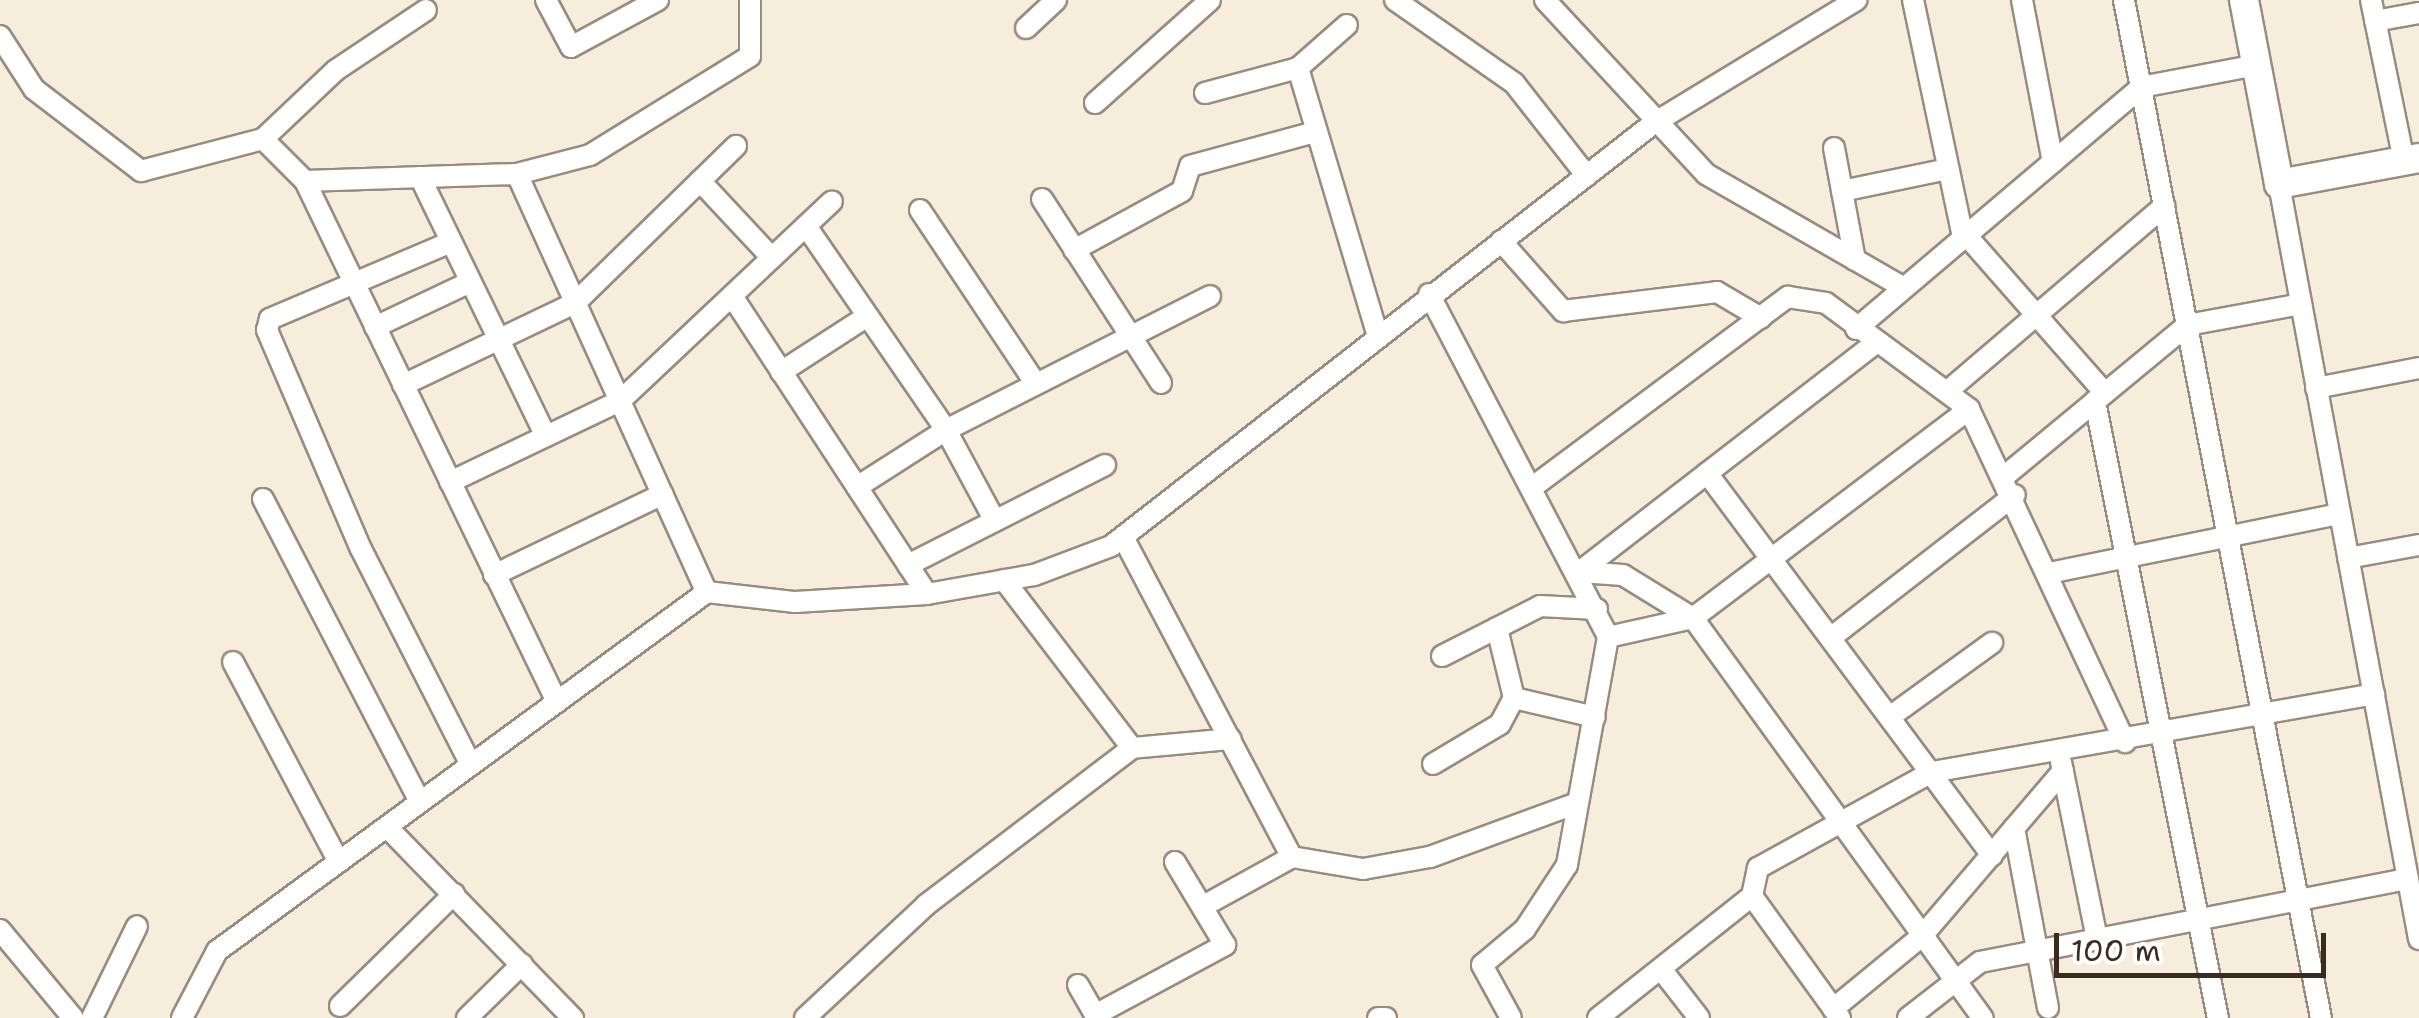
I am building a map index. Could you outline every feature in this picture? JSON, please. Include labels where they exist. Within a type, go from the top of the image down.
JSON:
[{"type":"street","points":[[546,0],[571,47],[658,0]]},
{"type":"street","points":[[305,181],[516,174],[590,155],[731,72],[750,56],[750,0]]},
{"type":"street","points":[[1026,28],[1056,0]]},
{"type":"street","points":[[1095,103],[1210,0]]},
{"type":"street","points":[[1395,0],[1514,82],[1588,176]]},
{"type":"street","points":[[1545,0],[1706,174],[1904,288]]},
{"type":"street","points":[[182,1018],[217,951],[707,592],[795,602],[927,594],[1004,580],[1124,539],[1377,333],[1654,122],[1856,0]]},
{"type":"street","points":[[1914,0],[1965,237],[2037,316],[2100,397],[2126,557],[2218,1018]]},
{"type":"street","points":[[2022,0],[2053,162]]},
{"type":"street","points":[[2124,0],[2321,1018]]},
{"type":"street","points":[[2244,0],[2374,694],[2411,869],[2419,939]]},
{"type":"street","points":[[0,36],[34,89],[141,171],[262,139],[336,70],[426,10]]},
{"type":"street","points":[[2278,184],[2411,159],[2373,10],[2419,13]]},
{"type":"street","points":[[1206,93],[1298,68],[1347,25]]},
{"type":"street","points":[[1856,329],[2142,87],[2256,64]]},
{"type":"street","points":[[1298,68],[1377,333]]},
{"type":"street","points":[[1074,250],[1182,191],[1190,166],[1315,132]]},
{"type":"street","points":[[262,139],[305,181],[557,702]]},
{"type":"street","points":[[403,385],[576,303],[736,146]]},
{"type":"street","points":[[1834,148],[1855,260]]},
{"type":"street","points":[[1842,191],[1948,169]]},
{"type":"street","points":[[516,174],[707,592]]},
{"type":"street","points":[[420,177],[546,436]]},
{"type":"street","points":[[700,181],[772,258]]},
{"type":"street","points":[[1042,199],[1161,383]]},
{"type":"street","points":[[450,482],[620,401],[832,201]]},
{"type":"street","points":[[1950,389],[2164,206]]},
{"type":"street","points":[[920,210],[1036,384]]},
{"type":"street","points":[[806,226],[946,430],[995,521]]},
{"type":"street","points":[[1501,240],[1563,311],[1718,292],[1761,318]]},
{"type":"street","points":[[451,242],[270,319],[268,330],[361,549],[470,765]]},
{"type":"street","points":[[375,327],[470,282]]},
{"type":"street","points":[[1429,294],[1579,572],[1608,637],[1567,865],[1525,929],[1482,965],[1511,1018]]},
{"type":"street","points":[[732,296],[927,594]]},
{"type":"street","points":[[857,487],[946,430],[1210,296]]},
{"type":"street","points":[[1534,486],[1788,297],[1826,303],[1873,345],[1950,389],[1970,409],[2006,475],[2125,742]]},
{"type":"street","points":[[2006,475],[2187,325],[2301,304]]},
{"type":"street","points":[[781,372],[866,316]]},
{"type":"street","points":[[1579,572],[1873,345]]},
{"type":"street","points":[[2316,388],[2419,368]]},
{"type":"street","points":[[1608,637],[1693,618],[1970,409]]},
{"type":"street","points":[[908,565],[1105,465]]},
{"type":"street","points":[[1707,473],[1775,557],[1992,855]]},
{"type":"street","points":[[494,574],[663,494]]},
{"type":"street","points":[[1833,636],[2014,495]]},
{"type":"street","points":[[262,498],[420,802]]},
{"type":"street","points":[[2049,573],[2340,514]]},
{"type":"street","points":[[1124,539],[1292,858]]},
{"type":"street","points":[[2348,558],[2419,544]]},
{"type":"street","points":[[1579,572],[1624,575],[1693,618],[1983,1018]]},
{"type":"street","points":[[1004,580],[1132,748]]},
{"type":"street","points":[[1442,656],[1540,606],[1597,608]]},
{"type":"street","points":[[1433,764],[1500,724],[1514,698],[1497,628]]},
{"type":"street","points":[[1891,716],[1992,643]]},
{"type":"street","points":[[232,662],[338,862]]},
{"type":"street","points":[[1598,1018],[1752,896],[1758,868],[1837,820],[1932,772],[2061,763],[2125,742],[2374,694]]},
{"type":"street","points":[[1514,698],[1595,717]]},
{"type":"street","points":[[805,1018],[926,905],[1132,748],[1231,738]]},
{"type":"street","points":[[1752,896],[1837,1013],[1922,936],[2014,828],[2061,763]]},
{"type":"street","points":[[2061,763],[2097,939]]},
{"type":"street","points":[[1206,904],[1292,858],[1364,869],[1430,857],[1578,803]]},
{"type":"street","points":[[386,827],[573,1018]]},
{"type":"street","points":[[2014,828],[2048,1008]]},
{"type":"street","points":[[1078,985],[1096,1016],[1225,946],[1206,904],[1175,862]]},
{"type":"street","points":[[1908,1018],[1980,962],[2298,900],[2411,869]]},
{"type":"street","points":[[340,1006],[454,894]]},
{"type":"street","points":[[92,1018],[137,926]]},
{"type":"street","points":[[0,930],[73,1018]]},
{"type":"street","points":[[467,1018],[522,964]]},
{"type":"street","points":[[1661,968],[1699,1018]]}]
